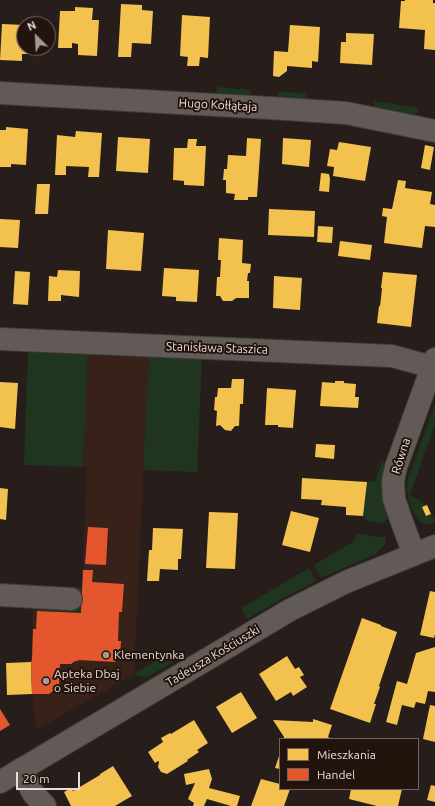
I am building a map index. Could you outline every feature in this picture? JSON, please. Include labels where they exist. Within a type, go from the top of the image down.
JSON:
[{"type":"street","name":"Hugo Kołłątaja","points":[[0,93],[270,108],[346,114],[435,131]]},
{"type":"street","name":"Stanisława Staszica","points":[[0,339],[392,356],[434,363]]},
{"type":"street","name":"Równa","points":[[414,554],[394,499],[393,482],[396,467],[434,363]]},
{"type":"street","name":"Tadeusza Kościuszki","points":[[0,782],[290,610],[346,582],[435,546]]},
{"type":"street","points":[[0,595],[71,599]]},
{"type":"street","points":[[21,769],[33,793],[45,806]]},
{"type":"shaded area","points":[[88,355],[149,357],[134,674],[36,730],[32,694],[31,662],[33,610],[81,613],[87,468],[83,467]]},
{"type":"green space","points":[[217,87],[251,90],[250,95],[247,98],[221,96],[217,93]]},
{"type":"green space","points":[[278,92],[307,93],[307,98],[303,101],[278,99]]},
{"type":"green space","points":[[373,101],[418,108],[417,113],[413,115],[375,109]]},
{"type":"green space","points":[[28,352],[88,355],[83,467],[24,465]]},
{"type":"green space","points":[[149,357],[202,359],[197,472],[143,470]]},
{"type":"green space","points":[[435,404],[435,424],[410,495],[427,505],[422,507],[426,516],[431,514],[433,517],[435,516],[435,522],[426,525],[419,521],[413,512],[407,489],[408,479]]},
{"type":"green space","points":[[382,462],[385,463],[387,467],[390,516],[384,522],[378,523],[367,521],[363,516],[367,482],[375,481]]},
{"type":"green space","points":[[357,533],[376,537],[387,535],[385,544],[376,554],[321,578],[314,565],[354,541]]},
{"type":"green space","points":[[309,568],[316,581],[247,619],[241,608]]},
{"type":"green space","points":[[68,587],[82,588],[81,613],[33,610],[33,605],[68,590]]},
{"type":"green space","points":[[168,653],[173,662],[146,678],[134,674]]},
{"type":"building: Mieszkania","points":[[433,0],[433,3],[435,3],[435,50],[424,49],[425,30],[399,28],[401,1]]},
{"type":"building: Mieszkania","points":[[121,4],[142,5],[142,10],[153,11],[151,44],[132,43],[131,57],[118,57]]},
{"type":"building: Mieszkania","points":[[75,7],[93,8],[92,20],[99,20],[97,56],[78,55],[78,44],[72,43],[72,48],[58,48],[60,11],[75,11]]},
{"type":"building: Mieszkania","points":[[182,15],[210,17],[208,58],[200,57],[199,66],[187,66],[188,57],[180,56]]},
{"type":"building: Mieszkania","points":[[2,24],[16,25],[16,56],[22,56],[22,61],[0,60]]},
{"type":"building: Mieszkania","points":[[290,25],[320,27],[318,62],[312,61],[312,68],[287,66],[287,71],[279,77],[273,76],[274,51],[288,52]]},
{"type":"building: Mieszkania","points":[[346,33],[374,34],[372,65],[340,63],[341,42],[346,42]]},
{"type":"building: Mieszkania","points":[[6,127],[28,129],[26,165],[11,164],[11,167],[0,167],[0,130],[6,130]]},
{"type":"building: Mieszkania","points":[[76,131],[102,133],[99,177],[88,177],[89,167],[66,166],[66,175],[55,175],[57,135],[75,137]]},
{"type":"building: Mieszkania","points":[[118,137],[150,139],[148,173],[116,171]]},
{"type":"building: Mieszkania","points":[[247,138],[261,139],[257,197],[248,197],[248,200],[234,200],[235,194],[226,193],[226,180],[223,180],[224,169],[227,169],[228,155],[246,156]]},
{"type":"building: Mieszkania","points":[[283,138],[311,140],[309,167],[282,164]]},
{"type":"building: Mieszkania","points":[[188,139],[197,139],[196,146],[206,146],[204,186],[184,185],[184,181],[173,180],[174,148],[187,148]]},
{"type":"building: Mieszkania","points":[[339,142],[371,147],[365,181],[333,176],[334,167],[327,166],[330,149],[337,150]]},
{"type":"building: Mieszkania","points":[[425,145],[434,147],[430,170],[421,168]]},
{"type":"building: Mieszkania","points":[[321,173],[329,174],[329,192],[319,191]]},
{"type":"building: Mieszkania","points":[[398,180],[406,181],[405,188],[432,192],[430,204],[435,205],[435,227],[425,226],[422,248],[384,243],[387,217],[382,216],[383,208],[392,209]]},
{"type":"building: Mieszkania","points":[[37,184],[50,184],[48,214],[35,214]]},
{"type":"building: Mieszkania","points":[[269,209],[315,211],[314,237],[268,235]]},
{"type":"building: Mieszkania","points":[[0,219],[20,220],[18,248],[0,247]]},
{"type":"building: Mieszkania","points":[[318,226],[333,227],[332,243],[317,242]]},
{"type":"building: Mieszkania","points":[[108,230],[144,233],[141,271],[106,269]]},
{"type":"building: Mieszkania","points":[[219,238],[243,240],[242,263],[251,264],[247,281],[249,281],[249,298],[236,298],[232,301],[223,301],[220,296],[216,296],[217,277],[220,277],[221,260],[218,260]]},
{"type":"building: Mieszkania","points":[[340,241],[372,245],[370,260],[338,256]]},
{"type":"building: Mieszkania","points":[[164,268],[199,270],[197,302],[176,301],[176,297],[162,296]]},
{"type":"building: Mieszkania","points":[[58,270],[80,271],[79,297],[61,295],[61,301],[48,301],[49,276],[57,277]]},
{"type":"building: Mieszkania","points":[[15,271],[30,272],[28,305],[13,304]]},
{"type":"building: Mieszkania","points":[[383,272],[417,275],[411,327],[377,323]]},
{"type":"building: Mieszkania","points":[[274,276],[302,278],[300,310],[273,308]]},
{"type":"building: Mieszkania","points":[[232,379],[244,379],[243,404],[240,404],[239,426],[235,426],[231,431],[225,430],[220,425],[216,426],[217,411],[214,410],[215,397],[217,397],[218,388],[231,388]]},
{"type":"building: Mieszkania","points":[[335,381],[344,381],[344,383],[356,384],[355,397],[359,397],[358,408],[320,406],[322,382],[335,383]]},
{"type":"building: Mieszkania","points":[[0,382],[18,383],[15,429],[0,427]]},
{"type":"building: Mieszkania","points":[[267,388],[296,390],[293,428],[278,427],[278,425],[265,425]]},
{"type":"building: Mieszkania","points":[[316,444],[335,445],[334,459],[315,457]]},
{"type":"building: Mieszkania","points":[[302,478],[367,482],[363,516],[346,515],[346,507],[321,505],[322,500],[301,499]]},
{"type":"building: Mieszkania","points":[[0,488],[8,489],[6,520],[0,519]]},
{"type":"building: Mieszkania","points":[[427,505],[431,514],[426,516],[422,507]]},
{"type":"building: Mieszkania","points":[[291,511],[319,518],[310,552],[282,545]]},
{"type":"building: Mieszkania","points":[[209,512],[238,513],[235,569],[206,568]]},
{"type":"building: Mieszkania","points":[[153,528],[183,529],[181,559],[178,559],[178,570],[160,569],[159,581],[147,581],[149,550],[152,550]]},
{"type":"building: Mieszkania","points":[[430,591],[435,592],[434,638],[420,635]]},
{"type":"building: Mieszkania","points":[[362,618],[397,632],[379,686],[380,687],[374,704],[376,704],[370,723],[330,709]]},
{"type":"building: Mieszkania","points":[[435,647],[435,692],[428,691],[425,704],[416,702],[414,708],[402,705],[397,725],[386,722],[397,681],[407,684],[416,653]]},
{"type":"building: Mieszkania","points":[[287,656],[295,669],[299,667],[304,675],[300,677],[307,687],[293,696],[291,692],[276,701],[259,674]]},
{"type":"building: Mieszkania","points":[[31,662],[32,694],[7,695],[6,663]]},
{"type":"building: Mieszkania","points":[[241,692],[257,718],[232,733],[216,707]]},
{"type":"building: Mieszkania","points":[[430,705],[435,706],[435,742],[423,739]]},
{"type":"building: Mieszkania","points":[[313,719],[332,725],[328,737],[330,738],[284,738],[273,720],[313,722]]},
{"type":"building: Mieszkania","points":[[194,720],[208,743],[197,750],[199,752],[187,760],[188,761],[167,774],[161,772],[158,767],[159,762],[158,761],[155,763],[148,752],[163,742],[161,738],[170,733],[171,734]]},
{"type":"building: Mieszkania","points":[[279,756],[279,769],[275,768]]},
{"type":"building: Mieszkania","points":[[113,766],[132,796],[115,806],[71,806],[64,792],[71,788],[73,791]]},
{"type":"building: Mieszkania","points":[[209,769],[212,779],[209,788],[240,796],[237,806],[231,806],[207,799],[204,806],[193,806],[194,803],[188,799],[195,783],[186,785],[184,774]]},
{"type":"building: Mieszkania","points":[[261,779],[279,784],[279,790],[290,790],[284,806],[251,806]]},
{"type":"building: Mieszkania","points":[[431,785],[435,786],[435,802],[427,800]]},
{"type":"building: Mieszkania","points":[[351,790],[402,790],[398,806],[377,806],[349,799]]},
{"type":"building: Handel","points":[[88,527],[108,528],[106,565],[85,564]]},
{"type":"building: Handel","points":[[83,570],[93,570],[92,582],[124,584],[122,612],[119,612],[118,641],[121,641],[120,656],[115,662],[78,660],[71,664],[60,664],[59,686],[49,694],[32,694],[31,662],[33,629],[36,629],[37,611],[81,613]]},
{"type":"building: Handel","points":[[0,709],[10,725],[0,731]]},
{"type":"place","name":"Klementynka","points":[[106,655]]},
{"type":"place","name":"Apteka Dbaj o Siebie","points":[[46,681]]}]
